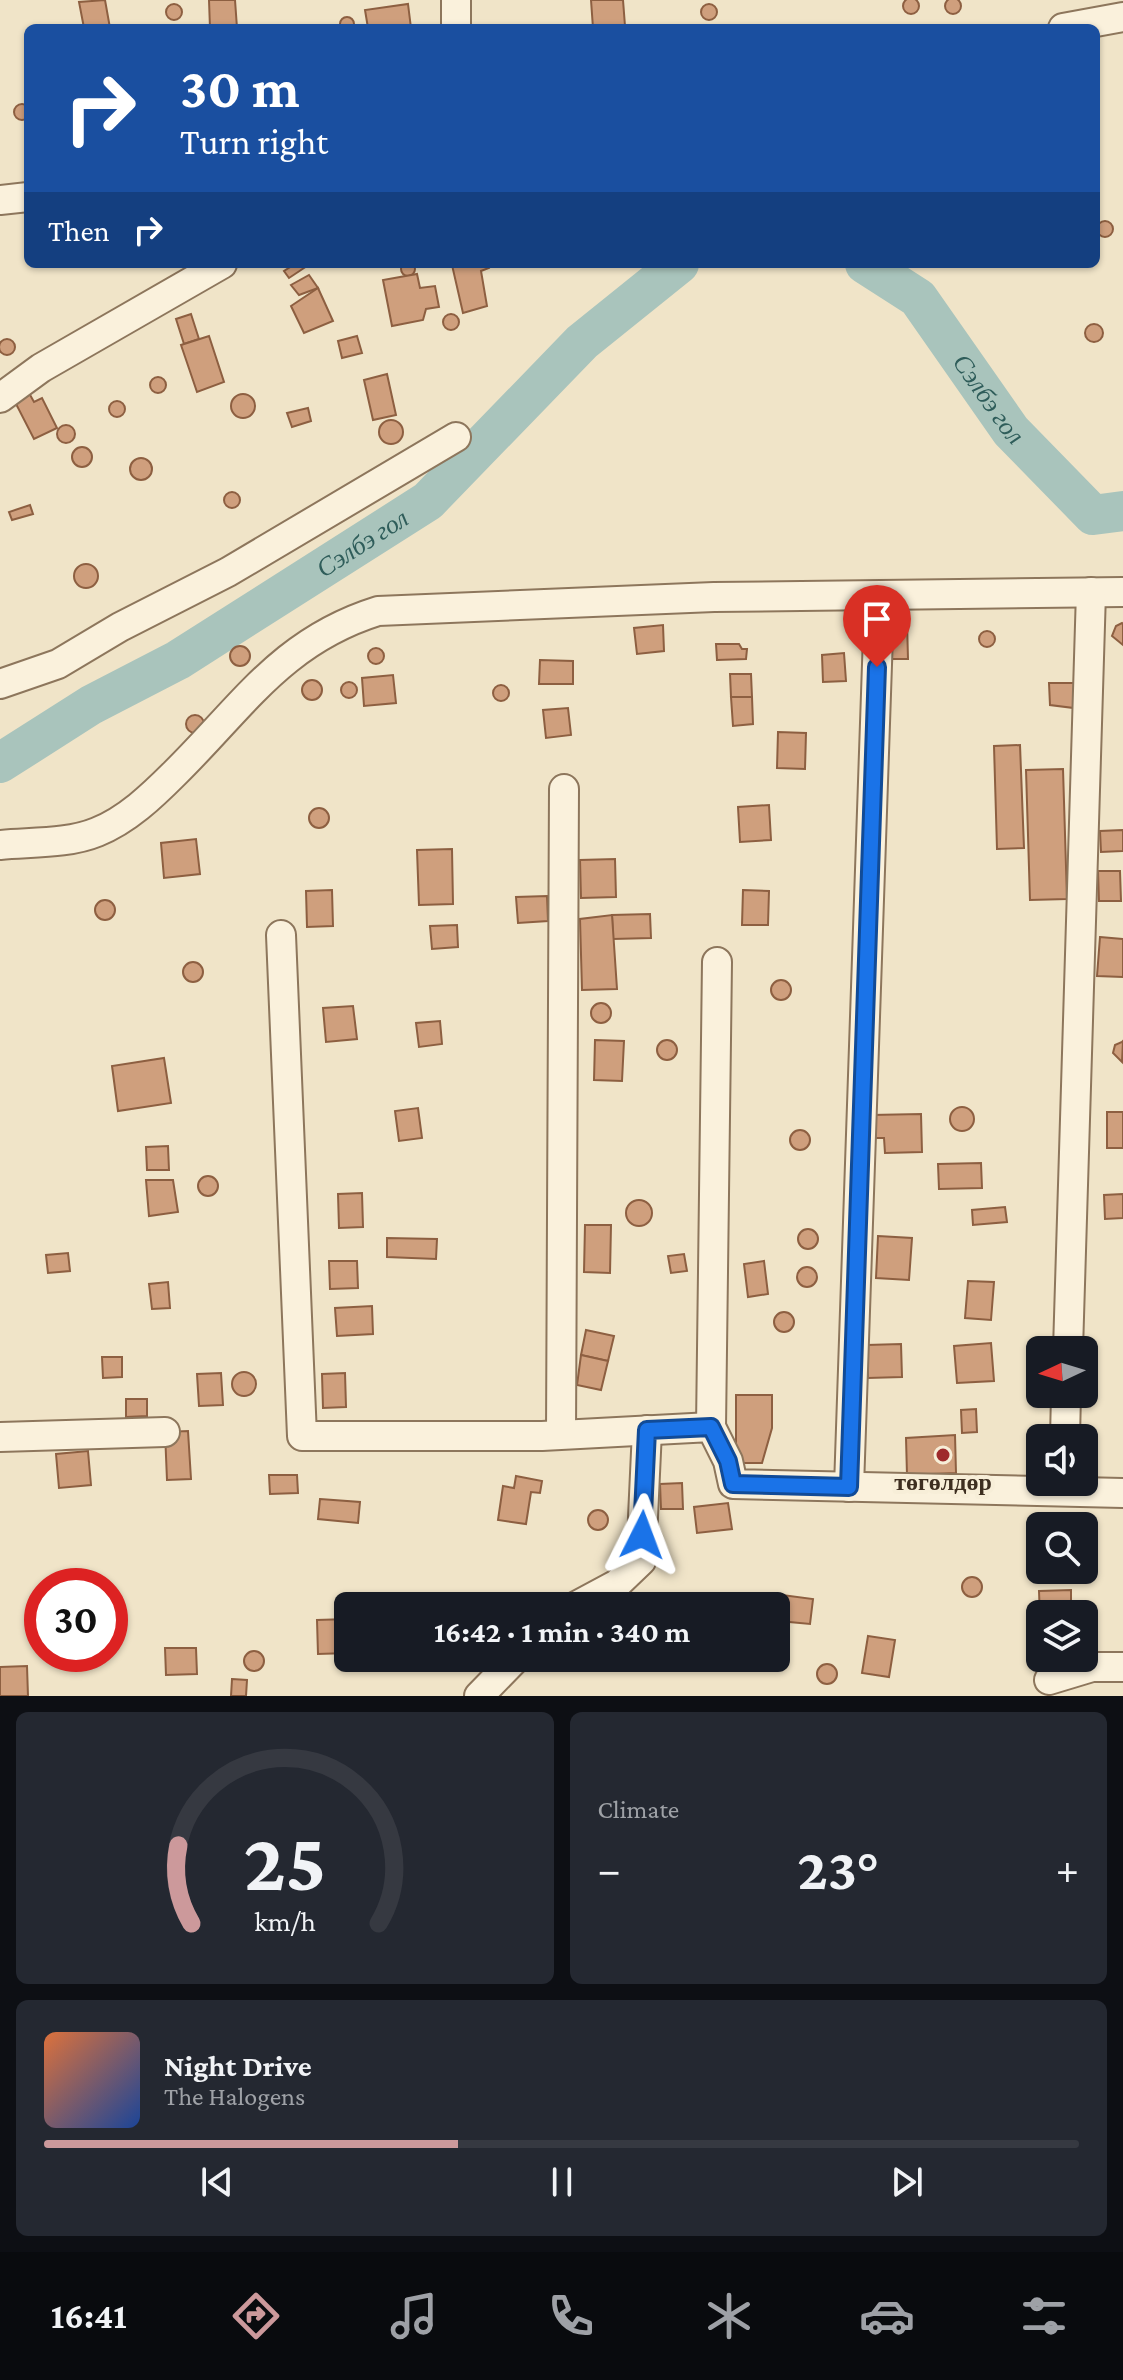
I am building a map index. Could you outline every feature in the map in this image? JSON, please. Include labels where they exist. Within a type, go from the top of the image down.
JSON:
[{"type":"street","points":[[456,0],[456,24]]},
{"type":"street","points":[[1085,24],[1123,17]]},
{"type":"street","points":[[0,200],[24,197]]},
{"type":"street","points":[[0,398],[41,368],[215,268]]},
{"type":"street","points":[[0,684],[58,664],[120,627],[228,572],[456,437]]},
{"type":"street","points":[[1068,1336],[1091,592]]},
{"type":"street","points":[[0,845],[93,834],[115,823],[152,796],[265,677],[299,648],[347,620],[378,611],[714,597],[1123,592]]},
{"type":"street","points":[[849,1487],[878,635]]},
{"type":"street","points":[[561,1434],[564,789]]},
{"type":"street","points":[[281,935],[302,1436],[561,1434],[711,1427]]},
{"type":"street","points":[[717,962],[711,1427],[728,1461],[733,1484],[1026,1487]]},
{"type":"street","points":[[602,1592],[617,1584],[641,1561],[647,1430]]},
{"type":"street","points":[[0,1437],[165,1432]]},
{"type":"street","points":[[1098,1490],[1123,1493]]},
{"type":"street","points":[[1049,1680],[1092,1667],[1123,1667]]},
{"type":"street","points":[[479,1696],[502,1672]]},
{"type":"building","points":[[914,-1],[918,3],[917,12],[905,12],[905,0]]},
{"type":"building","points":[[105,0],[109,24],[83,24],[79,2]]},
{"type":"building","points":[[209,0],[235,0],[237,24],[210,24]]},
{"type":"building","points":[[591,0],[623,0],[625,24],[593,24]]},
{"type":"building","points":[[948,1],[958,1],[961,6],[958,11],[953,14],[948,11],[945,6]]},
{"type":"building","points":[[171,4],[177,4],[182,12],[180,18],[171,20],[166,15],[166,9]]},
{"type":"building","points":[[408,4],[410,24],[367,24],[365,10]]},
{"type":"building","points":[[706,4],[712,4],[717,12],[715,18],[706,20],[701,15],[701,9]]},
{"type":"building","points":[[342,19],[352,19],[354,24],[340,24]]},
{"type":"building","points":[[22,104],[22,120],[16,118],[14,112],[16,106]]},
{"type":"building","points":[[1108,221],[1113,226],[1111,235],[1100,236],[1100,222]]},
{"type":"building","points":[[289,268],[304,268],[289,278],[284,271]]},
{"type":"building","points":[[401,268],[415,268],[413,274],[408,276],[401,269]]},
{"type":"building","points":[[453,268],[489,268],[481,271],[487,306],[463,313]]},
{"type":"building","points":[[417,274],[420,288],[435,286],[439,307],[426,309],[423,320],[392,326],[383,280]]},
{"type":"building","points":[[309,275],[318,288],[299,295],[291,285]]},
{"type":"building","points":[[318,288],[333,321],[304,333],[291,306]]},
{"type":"building","points":[[191,314],[199,339],[184,344],[176,319]]},
{"type":"building","points":[[448,314],[454,314],[459,322],[457,328],[448,330],[443,325],[443,319]]},
{"type":"building","points":[[1094,324],[1103,333],[1094,342],[1085,333]]},
{"type":"building","points":[[209,336],[224,382],[197,392],[181,345]]},
{"type":"building","points":[[357,336],[362,353],[342,358],[338,341]]},
{"type":"building","points":[[7,339],[13,341],[13,353],[7,355],[1,353],[-1,347],[1,341]]},
{"type":"building","points":[[387,374],[396,415],[373,420],[364,380]]},
{"type":"building","points":[[155,377],[161,377],[166,385],[164,391],[155,393],[150,388],[150,382]]},
{"type":"building","points":[[29,393],[34,402],[42,398],[57,428],[34,439],[14,400]]},
{"type":"building","points":[[243,394],[252,397],[255,406],[252,415],[243,418],[234,415],[231,406],[234,397]]},
{"type":"building","points":[[114,401],[120,401],[125,409],[123,415],[114,417],[109,412],[109,406]]},
{"type":"building","points":[[308,408],[311,421],[292,427],[287,413]]},
{"type":"building","points":[[391,420],[399,424],[403,432],[399,440],[391,444],[383,440],[379,432],[383,424]]},
{"type":"building","points":[[66,425],[75,434],[66,443],[57,434]]},
{"type":"building","points":[[78,447],[86,447],[92,457],[86,467],[78,467],[72,461],[72,453]]},
{"type":"building","points":[[141,458],[149,461],[152,469],[149,477],[141,480],[133,477],[130,469],[133,461]]},
{"type":"building","points":[[229,492],[235,492],[240,500],[238,506],[229,508],[224,503],[224,497]]},
{"type":"building","points":[[30,505],[33,514],[12,520],[9,512]]},
{"type":"building","points":[[86,564],[95,567],[98,576],[95,585],[86,588],[77,585],[74,576],[77,567]]},
{"type":"building","points":[[885,621],[907,621],[908,659],[886,659]]},
{"type":"building","points":[[1122,623],[1123,645],[1112,636],[1116,626]]},
{"type":"building","points":[[663,625],[664,651],[637,654],[634,628]]},
{"type":"building","points":[[984,631],[990,631],[995,639],[993,645],[984,647],[979,642],[979,636]]},
{"type":"building","points":[[716,644],[739,644],[742,649],[747,649],[746,659],[717,660]]},
{"type":"building","points":[[240,646],[247,649],[250,656],[247,663],[240,666],[233,663],[230,656],[233,649]]},
{"type":"building","points":[[373,648],[379,648],[384,656],[382,662],[373,664],[368,659],[368,653]]},
{"type":"building","points":[[844,653],[846,681],[823,682],[822,655]]},
{"type":"building","points":[[540,660],[573,661],[573,684],[539,684]]},
{"type":"building","points":[[730,674],[751,674],[752,697],[731,697]]},
{"type":"building","points":[[393,675],[396,703],[364,706],[362,678]]},
{"type":"building","points":[[312,680],[319,683],[322,690],[319,697],[312,700],[305,697],[302,690],[305,683]]},
{"type":"building","points":[[346,682],[352,682],[357,690],[355,696],[346,698],[341,693],[341,687]]},
{"type":"building","points":[[1049,683],[1074,683],[1074,708],[1050,705]]},
{"type":"building","points":[[498,685],[504,685],[509,693],[507,699],[498,701],[493,696],[493,690]]},
{"type":"building","points":[[731,697],[752,697],[753,724],[733,726]]},
{"type":"building","points":[[568,708],[571,735],[546,738],[543,710]]},
{"type":"building","points":[[191,715],[199,715],[204,724],[202,731],[191,733],[186,728],[186,720]]},
{"type":"building","points":[[778,732],[806,733],[805,769],[777,768]]},
{"type":"building","points":[[1020,745],[1024,848],[997,849],[994,746]]},
{"type":"building","points":[[1063,769],[1067,899],[1030,900],[1026,770]]},
{"type":"building","points":[[769,805],[771,840],[740,842],[738,807]]},
{"type":"building","points":[[319,808],[326,811],[329,818],[326,825],[319,828],[312,825],[309,818],[312,811]]},
{"type":"building","points":[[1123,830],[1123,851],[1101,852],[1100,831]]},
{"type":"building","points":[[196,839],[200,874],[164,878],[161,843]]},
{"type":"building","points":[[452,849],[453,904],[419,905],[417,850]]},
{"type":"building","points":[[615,859],[616,897],[581,898],[580,860]]},
{"type":"building","points":[[1098,871],[1120,871],[1121,901],[1099,901]]},
{"type":"building","points":[[332,890],[333,926],[307,927],[306,891]]},
{"type":"building","points":[[743,890],[769,891],[768,925],[742,925]]},
{"type":"building","points":[[547,896],[548,921],[518,923],[516,897]]},
{"type":"building","points":[[105,900],[112,903],[115,910],[112,917],[105,920],[98,917],[95,910],[98,903]]},
{"type":"building","points":[[650,914],[651,938],[613,939],[612,915]]},
{"type":"building","points":[[612,915],[617,989],[582,990],[580,919]]},
{"type":"building","points":[[457,925],[458,947],[432,949],[430,926]]},
{"type":"building","points":[[1100,937],[1123,939],[1123,977],[1097,976]]},
{"type":"building","points":[[193,962],[200,965],[203,972],[200,979],[193,982],[186,979],[183,972],[186,965]]},
{"type":"building","points":[[781,980],[788,983],[791,990],[788,997],[781,1000],[774,997],[771,990],[774,983]]},
{"type":"building","points":[[601,1003],[608,1006],[611,1013],[608,1020],[601,1023],[594,1020],[591,1013],[594,1006]]},
{"type":"building","points":[[353,1006],[357,1039],[326,1042],[323,1008]]},
{"type":"building","points":[[440,1021],[442,1044],[419,1047],[416,1023]]},
{"type":"building","points":[[595,1040],[624,1041],[622,1081],[594,1080]]},
{"type":"building","points":[[667,1040],[674,1043],[677,1050],[674,1057],[667,1060],[660,1057],[657,1050],[660,1043]]},
{"type":"building","points":[[1123,1041],[1122,1062],[1113,1053],[1115,1045]]},
{"type":"building","points":[[164,1058],[171,1103],[118,1111],[112,1066]]},
{"type":"building","points":[[962,1107],[971,1110],[974,1119],[971,1128],[962,1131],[953,1128],[950,1119],[953,1110]]},
{"type":"building","points":[[418,1108],[422,1138],[399,1141],[395,1111]]},
{"type":"building","points":[[1107,1112],[1123,1112],[1123,1148],[1107,1148]]},
{"type":"building","points":[[921,1114],[922,1152],[885,1153],[884,1138],[871,1138],[871,1115]]},
{"type":"building","points":[[800,1130],[807,1133],[810,1140],[807,1147],[800,1150],[793,1147],[790,1140],[793,1133]]},
{"type":"building","points":[[168,1146],[169,1170],[147,1170],[146,1147]]},
{"type":"building","points":[[981,1163],[982,1188],[939,1189],[938,1164]]},
{"type":"building","points":[[208,1176],[215,1179],[218,1186],[215,1193],[208,1196],[201,1193],[198,1186],[201,1179]]},
{"type":"building","points":[[146,1180],[173,1180],[178,1212],[149,1216]]},
{"type":"building","points":[[362,1193],[363,1227],[339,1228],[338,1194]]},
{"type":"building","points":[[1123,1194],[1123,1218],[1105,1219],[1104,1195]]},
{"type":"building","points":[[639,1200],[648,1204],[652,1213],[648,1222],[639,1226],[630,1222],[626,1213],[630,1204]]},
{"type":"building","points":[[1005,1207],[1007,1222],[973,1225],[972,1210]]},
{"type":"building","points":[[585,1225],[611,1225],[610,1273],[584,1272]]},
{"type":"building","points":[[808,1229],[815,1232],[818,1239],[815,1246],[808,1249],[801,1246],[798,1239],[801,1232]]},
{"type":"building","points":[[878,1236],[912,1238],[909,1280],[876,1278]]},
{"type":"building","points":[[387,1238],[437,1239],[436,1259],[387,1257]]},
{"type":"building","points":[[68,1253],[70,1271],[48,1273],[46,1255]]},
{"type":"building","points":[[684,1254],[687,1271],[671,1273],[668,1256]]},
{"type":"building","points":[[329,1261],[357,1261],[358,1288],[330,1289]]},
{"type":"building","points":[[764,1261],[768,1294],[748,1297],[744,1264]]},
{"type":"building","points":[[807,1267],[814,1270],[817,1277],[814,1284],[807,1287],[800,1284],[797,1277],[800,1270]]},
{"type":"building","points":[[968,1281],[994,1282],[991,1320],[965,1318]]},
{"type":"building","points":[[168,1282],[170,1308],[152,1309],[149,1284]]},
{"type":"building","points":[[372,1306],[373,1334],[337,1336],[335,1308]]},
{"type":"building","points":[[784,1312],[791,1315],[794,1322],[791,1329],[784,1332],[777,1329],[774,1322],[777,1315]]},
{"type":"building","points":[[586,1330],[614,1336],[608,1361],[581,1355]]},
{"type":"building","points":[[991,1343],[994,1381],[957,1383],[954,1346]]},
{"type":"building","points":[[901,1344],[902,1377],[868,1378],[867,1345]]},
{"type":"building","points":[[581,1355],[608,1361],[601,1390],[577,1385]]},
{"type":"building","points":[[102,1357],[122,1357],[122,1377],[103,1378]]},
{"type":"building","points":[[244,1372],[252,1376],[256,1384],[252,1392],[244,1396],[236,1392],[232,1384],[236,1376]]},
{"type":"building","points":[[221,1373],[223,1405],[199,1406],[197,1374]]},
{"type":"building","points":[[345,1373],[346,1407],[323,1408],[322,1374]]},
{"type":"building","points":[[736,1395],[772,1395],[772,1428],[762,1463],[736,1463]]},
{"type":"building","points":[[126,1399],[147,1399],[147,1416],[126,1417]]},
{"type":"building","points":[[976,1409],[977,1432],[962,1433],[961,1410]]},
{"type":"building","points":[[188,1431],[191,1479],[167,1480],[165,1432]]},
{"type":"building","points":[[955,1435],[956,1473],[907,1475],[906,1438]]},
{"type":"building","points":[[88,1451],[91,1485],[59,1488],[56,1454]]},
{"type":"building","points":[[269,1475],[297,1475],[298,1493],[270,1494]]},
{"type":"building","points":[[516,1476],[542,1481],[540,1493],[531,1492],[526,1524],[498,1520],[503,1486],[514,1488]]},
{"type":"building","points":[[682,1483],[683,1509],[661,1509],[660,1484]]},
{"type":"building","points":[[320,1499],[360,1502],[358,1523],[318,1519]]},
{"type":"building","points":[[728,1503],[732,1529],[697,1533],[694,1507]]},
{"type":"building","points":[[598,1510],[605,1513],[608,1520],[605,1527],[598,1530],[591,1527],[588,1520],[591,1513]]},
{"type":"building","points":[[972,1577],[979,1580],[982,1587],[979,1594],[972,1597],[965,1594],[962,1587],[965,1580]]},
{"type":"building","points":[[1071,1590],[1071,1600],[1039,1600],[1039,1591]]},
{"type":"building","points":[[790,1596],[813,1599],[810,1624],[790,1622]]},
{"type":"building","points":[[334,1619],[334,1653],[318,1654],[317,1620]]},
{"type":"building","points":[[868,1636],[895,1640],[889,1677],[862,1673]]},
{"type":"building","points":[[165,1648],[196,1648],[197,1674],[166,1675]]},
{"type":"building","points":[[254,1651],[261,1654],[264,1661],[261,1668],[254,1671],[247,1668],[244,1661],[247,1654]]},
{"type":"building","points":[[827,1664],[834,1667],[837,1674],[834,1681],[827,1684],[820,1681],[817,1674],[820,1667]]},
{"type":"building","points":[[24,1666],[28,1696],[0,1696],[0,1667]]},
{"type":"building","points":[[232,1679],[247,1680],[246,1696],[231,1696]]},
{"type":"waterway","name":"Сэлбэ гол","points":[[0,763],[91,705],[178,660],[428,501],[582,342],[674,268]]},
{"type":"waterway","name":"Сэлбэ гол","points":[[871,268],[918,298],[1011,431],[1093,515],[1123,511]]},
{"type":"place","name":"төгөлдөр","points":[[943,1455]]},
{"type":"route","points":[[642,1535],[647,1430],[711,1427],[728,1461],[733,1484],[849,1487],[877,667]]}]
